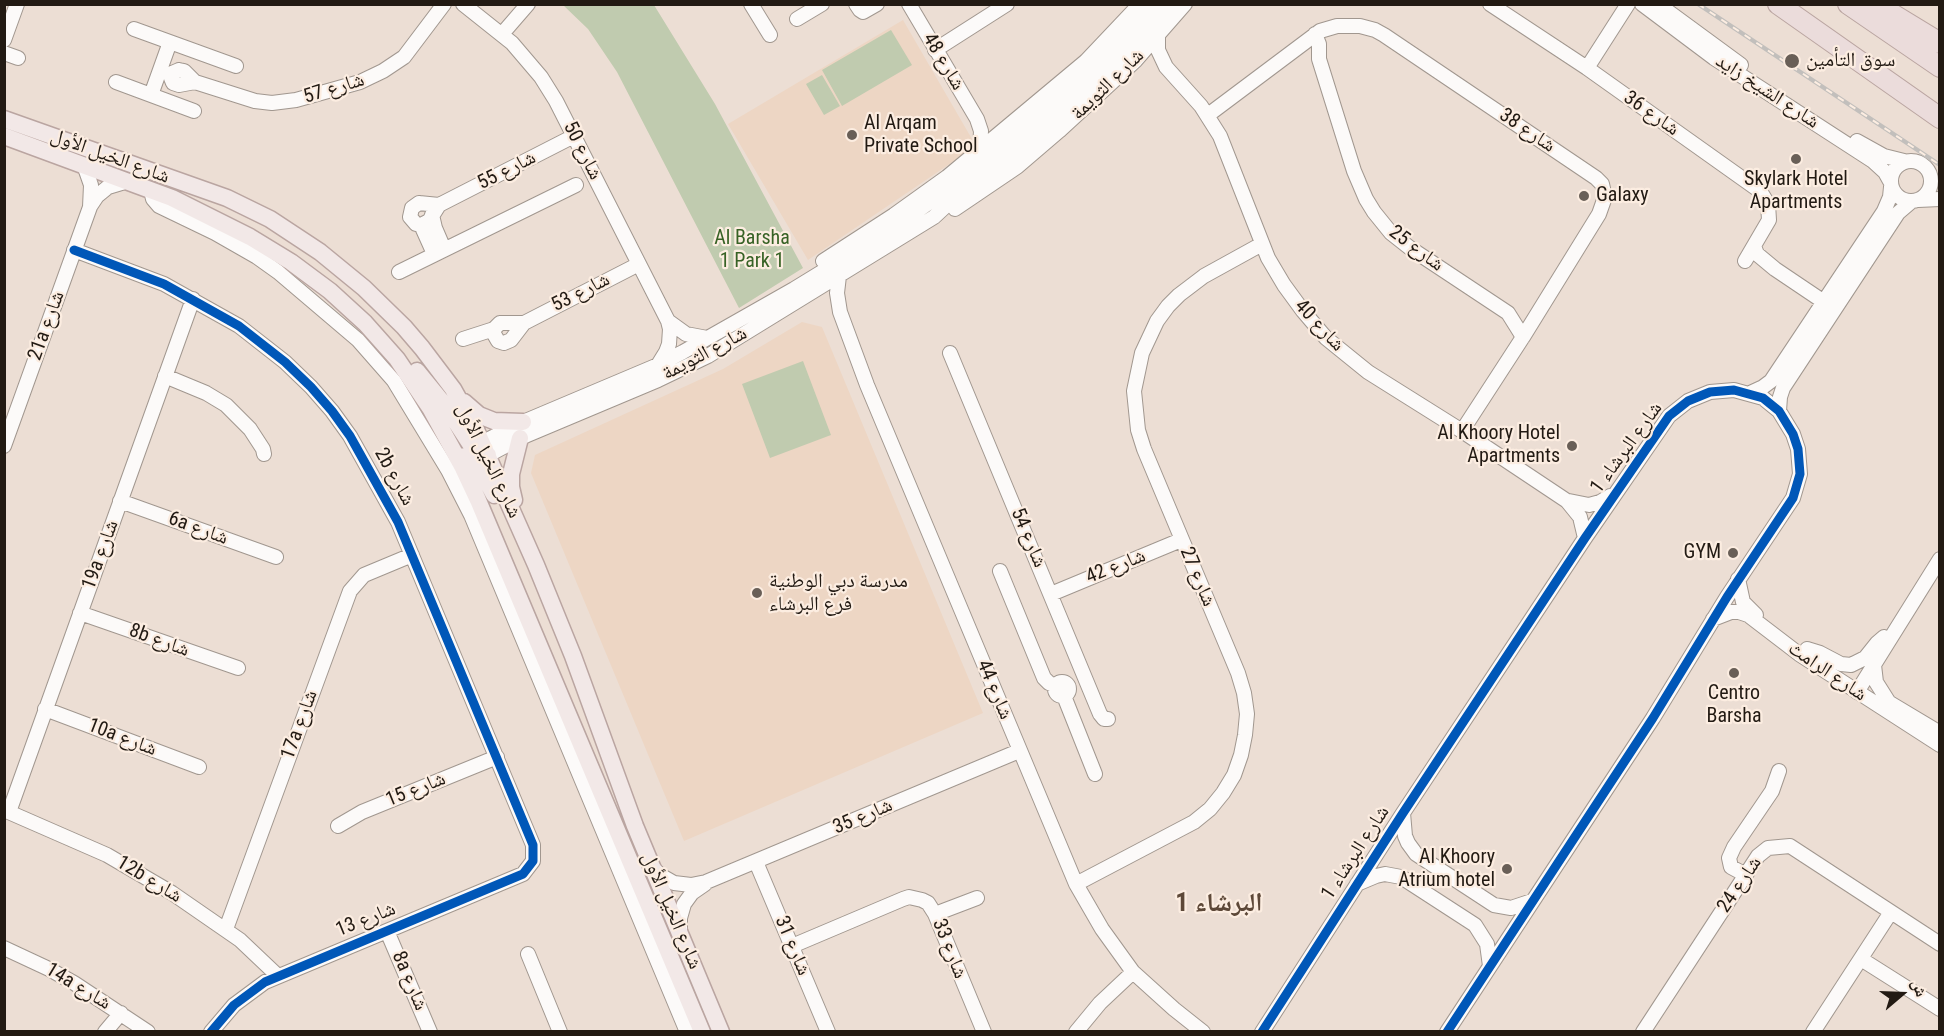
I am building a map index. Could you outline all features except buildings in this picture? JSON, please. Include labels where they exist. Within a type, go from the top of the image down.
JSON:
[{"type":"highway","points":[[1778,4],[1940,118]]},
{"type":"highway","points":[[1848,4],[1940,67]]},
{"type":"highway","points":[[1876,4],[1940,43]]},
{"type":"main road","name":"شارع الخيل الأول","points":[[4,119],[227,198],[278,223],[342,269],[384,307],[422,348],[453,389],[531,627],[702,1032]]},
{"type":"main road","name":"شارع الخيل الأول","points":[[4,136],[128,181],[212,217],[291,262],[348,306],[397,359],[430,408],[473,455],[525,538],[573,656],[651,865],[721,1032]]},
{"type":"main road","points":[[453,389],[474,411],[486,418],[521,430],[511,481],[525,538]]},
{"type":"main road","points":[[473,455],[515,539],[536,565]]},
{"type":"main road","points":[[525,646],[531,627]]},
{"type":"street","points":[[4,40],[17,4]]},
{"type":"street","name":"شارع 57","points":[[195,82],[255,101],[272,103],[296,100],[354,84],[383,71],[404,57],[444,4]]},
{"type":"street","name":"شارع 50","points":[[463,4],[502,34],[541,77],[556,101],[668,321],[669,344],[658,365]]},
{"type":"street","points":[[502,34],[528,4]]},
{"type":"street","points":[[751,4],[770,35]]},
{"type":"street","points":[[797,19],[822,4]]},
{"type":"street","points":[[856,4],[863,12],[877,4]]},
{"type":"street","name":"شارع 48","points":[[909,4],[977,119],[981,131],[980,149]]},
{"type":"street","points":[[935,50],[1007,4]]},
{"type":"street","name":"شارع الثويمة","points":[[778,297],[789,282],[912,203],[947,177],[1086,61],[1140,4]]},
{"type":"street","points":[[1001,155],[1085,76],[1155,4]]},
{"type":"street","points":[[1001,155],[1095,83],[1172,4]]},
{"type":"street","name":"شارع الثويمة","points":[[934,217],[954,210],[1017,167],[1136,60],[1185,4]]},
{"type":"street","name":"شارع 36","points":[[1490,4],[1587,68],[1760,191],[1767,201],[1769,216],[1766,227],[1745,261],[1752,260],[1775,269]]},
{"type":"street","points":[[1587,68],[1628,4]]},
{"type":"street","name":"شارع الشيخ زايد","points":[[1642,4],[1714,58],[1873,161],[1885,172],[1891,184]]},
{"type":"street","points":[[1658,4],[1694,30]]},
{"type":"street","points":[[1668,4],[1686,18],[1694,30]]},
{"type":"street","name":"شارع 38","points":[[1208,115],[1315,34],[1331,27],[1348,25],[1365,27],[1380,32],[1602,184],[1605,197],[1600,211],[1462,431]]},
{"type":"street","points":[[135,29],[236,66]]},
{"type":"street","name":"شارع الشيخ زايد","points":[[1694,30],[1718,49],[1832,126],[1880,153],[1904,161]]},
{"type":"street","name":"شارع 25","points":[[1315,34],[1320,49],[1319,59],[1356,179],[1374,212],[1391,233],[1405,245],[1508,313],[1533,320]]},
{"type":"street","name":"شارع 40","points":[[1158,36],[1158,51],[1166,67],[1208,115],[1226,147],[1262,244],[1276,272],[1292,297],[1326,338],[1368,372],[1567,501],[1580,517],[1585,538]]},
{"type":"street","points":[[151,95],[170,42]]},
{"type":"street","points":[[1301,45],[1314,51],[1319,59]]},
{"type":"street","points":[[184,71],[191,50]]},
{"type":"street","points":[[1136,60],[1151,59],[1166,67]]},
{"type":"street","points":[[176,70],[184,71],[195,82],[179,85],[173,82],[171,76],[176,70]]},
{"type":"street","points":[[116,81],[194,111]]},
{"type":"street","points":[[173,103],[179,85]]},
{"type":"street","points":[[977,119],[992,127],[1008,126]]},
{"type":"street","name":"شارع 55","points":[[436,210],[574,136]]},
{"type":"street","name":"شارع الثويمة","points":[[521,430],[692,365],[934,217],[1001,155]]},
{"type":"street","name":"شارع الثويمة","points":[[473,455],[658,365],[708,338],[865,246],[1001,155]]},
{"type":"street","points":[[1750,393],[1771,381],[1884,211],[1890,197],[1894,169],[1904,161],[1916,161],[1940,180]]},
{"type":"street","name":"21a شارع","points":[[4,446],[90,207],[91,185],[84,165]]},
{"type":"street","points":[[1779,411],[1783,388],[1898,213],[1926,194],[1931,186],[1931,177],[1927,168]]},
{"type":"street","name":"21a شارع","points":[[90,207],[108,187],[128,181]]},
{"type":"street","points":[[1891,184],[1895,194],[1901,199],[1915,201],[1940,199]]},
{"type":"street","points":[[399,272],[576,185]]},
{"type":"street","points":[[151,190],[153,199],[159,206],[223,237],[278,272],[345,328],[383,367],[400,390],[471,515],[687,1032]]},
{"type":"street","points":[[422,203],[436,210],[427,223],[421,225],[411,220],[410,211],[414,206],[422,203]]},
{"type":"street","points":[[436,210],[434,224],[439,251]]},
{"type":"street","points":[[421,225],[439,251]]},
{"type":"street","name":"شارع 27","points":[[1076,884],[1194,822],[1223,793],[1234,775],[1241,755],[1246,724],[1244,693],[1238,673],[1181,540],[1138,430],[1134,391],[1139,362],[1148,337],[1157,321],[1179,295],[1204,276],[1262,244]]},
{"type":"street","name":"شارع 36","points":[[1754,246],[1757,254],[1775,269],[1824,302]]},
{"type":"street","name":"2b شارع","points":[[75,250],[149,278],[192,299],[255,337],[285,362],[322,399],[341,423],[388,502],[412,555],[530,834],[534,850]]},
{"type":"street","name":"شارع 53","points":[[463,339],[494,328],[496,339],[501,343],[506,343],[514,338],[524,323],[639,264]]},
{"type":"street","name":"شارع 44","points":[[839,276],[837,293],[840,312],[896,457],[1076,884],[1102,930],[1133,972],[1203,1032]]},
{"type":"street","points":[[806,295],[827,299],[840,312]]},
{"type":"street","name":"19a شارع","points":[[7,811],[192,299]]},
{"type":"street","name":"شارع 25","points":[[1508,313],[1523,337]]},
{"type":"street","points":[[668,321],[686,334],[708,338]]},
{"type":"street","name":"شارع 54","points":[[950,353],[1101,716],[1108,719]]},
{"type":"street","points":[[165,376],[207,393],[226,405],[250,429],[264,454]]},
{"type":"street","name":"شارع البرشاء 1","points":[[1262,1032],[1403,813],[1615,493],[1669,416],[1688,401],[1710,392],[1734,390],[1750,393],[1769,401],[1779,411],[1793,434],[1798,448],[1801,465],[1799,482],[1789,505],[1738,579],[1653,718],[1447,1032]]},
{"type":"street","name":"شارع 40","points":[[1567,501],[1593,505],[1615,493]]},
{"type":"street","name":"6a شارع","points":[[120,501],[276,557]]},
{"type":"street","name":"شارع 42","points":[[1051,594],[1181,540]]},
{"type":"street","name":"17a شارع","points":[[226,929],[350,591],[364,575],[412,555]]},
{"type":"street","points":[[1856,686],[1874,665],[1940,559]]},
{"type":"street","points":[[1000,571],[1044,678],[1048,683],[1064,689],[1086,680]]},
{"type":"street","name":"شارع الرامث","points":[[1738,579],[1740,596],[1747,608],[1808,649],[1940,746]]},
{"type":"street","points":[[1856,686],[1884,637],[1899,615],[1909,606]]},
{"type":"street","name":"شارع الرامث","points":[[1713,619],[1731,612],[1745,614],[1799,654],[1888,701],[1940,733]]},
{"type":"street","name":"8b شارع","points":[[80,613],[237,668]]},
{"type":"street","points":[[1808,649],[1841,664],[1851,665],[1865,658],[1884,637]]},
{"type":"street","points":[[1874,665],[1876,682],[1888,701]]},
{"type":"street","points":[[1064,689],[1095,774]]},
{"type":"street","name":"10a شارع","points":[[45,709],[199,767]]},
{"type":"street","name":"شارع 35","points":[[651,865],[660,875],[674,883],[691,885],[706,882],[1020,751]]},
{"type":"street","name":"شارع 15","points":[[338,826],[362,812],[497,757]]},
{"type":"street","points":[[1748,871],[1737,857],[1734,847],[1772,791],[1779,771]]},
{"type":"street","name":"12b شارع","points":[[7,811],[107,855],[172,893],[226,929],[254,951],[278,976]]},
{"type":"street","points":[[1403,813],[1405,836],[1416,854],[1494,905],[1511,908],[1532,901]]},
{"type":"street","name":"شارع 24","points":[[1642,1032],[1762,851],[1775,847],[1790,846],[1940,944]]},
{"type":"street","name":"شارع 13","points":[[211,1032],[225,1014],[244,996],[278,976],[518,876],[530,866],[534,850]]},
{"type":"street","name":"شارع 31","points":[[756,862],[828,1032]]},
{"type":"street","points":[[1357,884],[1385,874],[1401,877],[1475,925],[1487,944],[1490,966]]},
{"type":"street","name":"شارع 35","points":[[680,933],[680,918],[684,904],[692,893],[706,882]]},
{"type":"street","name":"شارع 33","points":[[792,946],[909,897],[922,900],[928,903],[935,914],[984,1032]]},
{"type":"street","points":[[935,914],[977,898]]},
{"type":"street","points":[[1813,1032],[1891,912]]},
{"type":"street","name":"8a شارع","points":[[387,931],[430,1032]]},
{"type":"street","name":"14a شارع","points":[[4,948],[50,969],[148,1032]]},
{"type":"street","points":[[528,954],[560,1032]]},
{"type":"street","points":[[1861,959],[1940,1009]]},
{"type":"street","points":[[1076,1032],[1100,1003],[1133,972]]},
{"type":"street","points":[[105,1032],[121,1013]]},
{"type":"shaded area","name":"Al Arqam Private School","points":[[903,20],[976,146],[808,260],[728,124]]},
{"type":"shaded area","name":"مدرسة دبي الوطنية فرع البرشاء","points":[[802,322],[822,327],[983,713],[684,841],[531,473],[535,455],[723,369]]},
{"type":"green space","name":"Al Barsha 1 Park 1","points":[[563,5],[654,5],[715,104],[803,268],[739,308],[617,72],[588,29]]},
{"type":"green space","points":[[891,30],[912,65],[842,106],[822,70]]},
{"type":"green space","points":[[822,75],[840,106],[824,115],[806,84]]},
{"type":"green space","points":[[803,361],[831,435],[770,458],[742,384]]},
{"type":"railway","points":[[1698,4],[1940,165]]},
{"type":"cycle path","points":[[74,250],[164,284],[239,326],[285,362],[332,411],[350,436],[398,522],[533,845],[533,861],[523,874],[265,982],[234,1005],[211,1032]]},
{"type":"cycle path","points":[[1262,1032],[1403,813],[1585,538],[1669,416],[1688,401],[1710,392],[1734,390],[1763,398],[1779,411],[1793,434],[1798,449],[1800,474],[1793,498],[1727,597],[1653,718],[1447,1032]]},
{"type":"place","name":"سوق التأمين","points":[[1792,61]]},
{"type":"place","name":"Al Arqam Private School","points":[[852,135]]},
{"type":"place","name":"Skylark Hotel Apartments","points":[[1796,159]]},
{"type":"place","name":"Galaxy","points":[[1584,196]]},
{"type":"place","name":"Al Khoory Hotel Apartments","points":[[1572,446]]},
{"type":"place","name":"GYM","points":[[1733,553]]},
{"type":"place","name":"مدرسة دبي الوطنية فرع البرشاء","points":[[757,593]]},
{"type":"place","name":"Centro Barsha","points":[[1734,673]]},
{"type":"place","name":"Al Khoory Atrium hotel","points":[[1507,869]]},
{"type":"district","name":"البرشاء 1","points":[[1219,904]]}]
